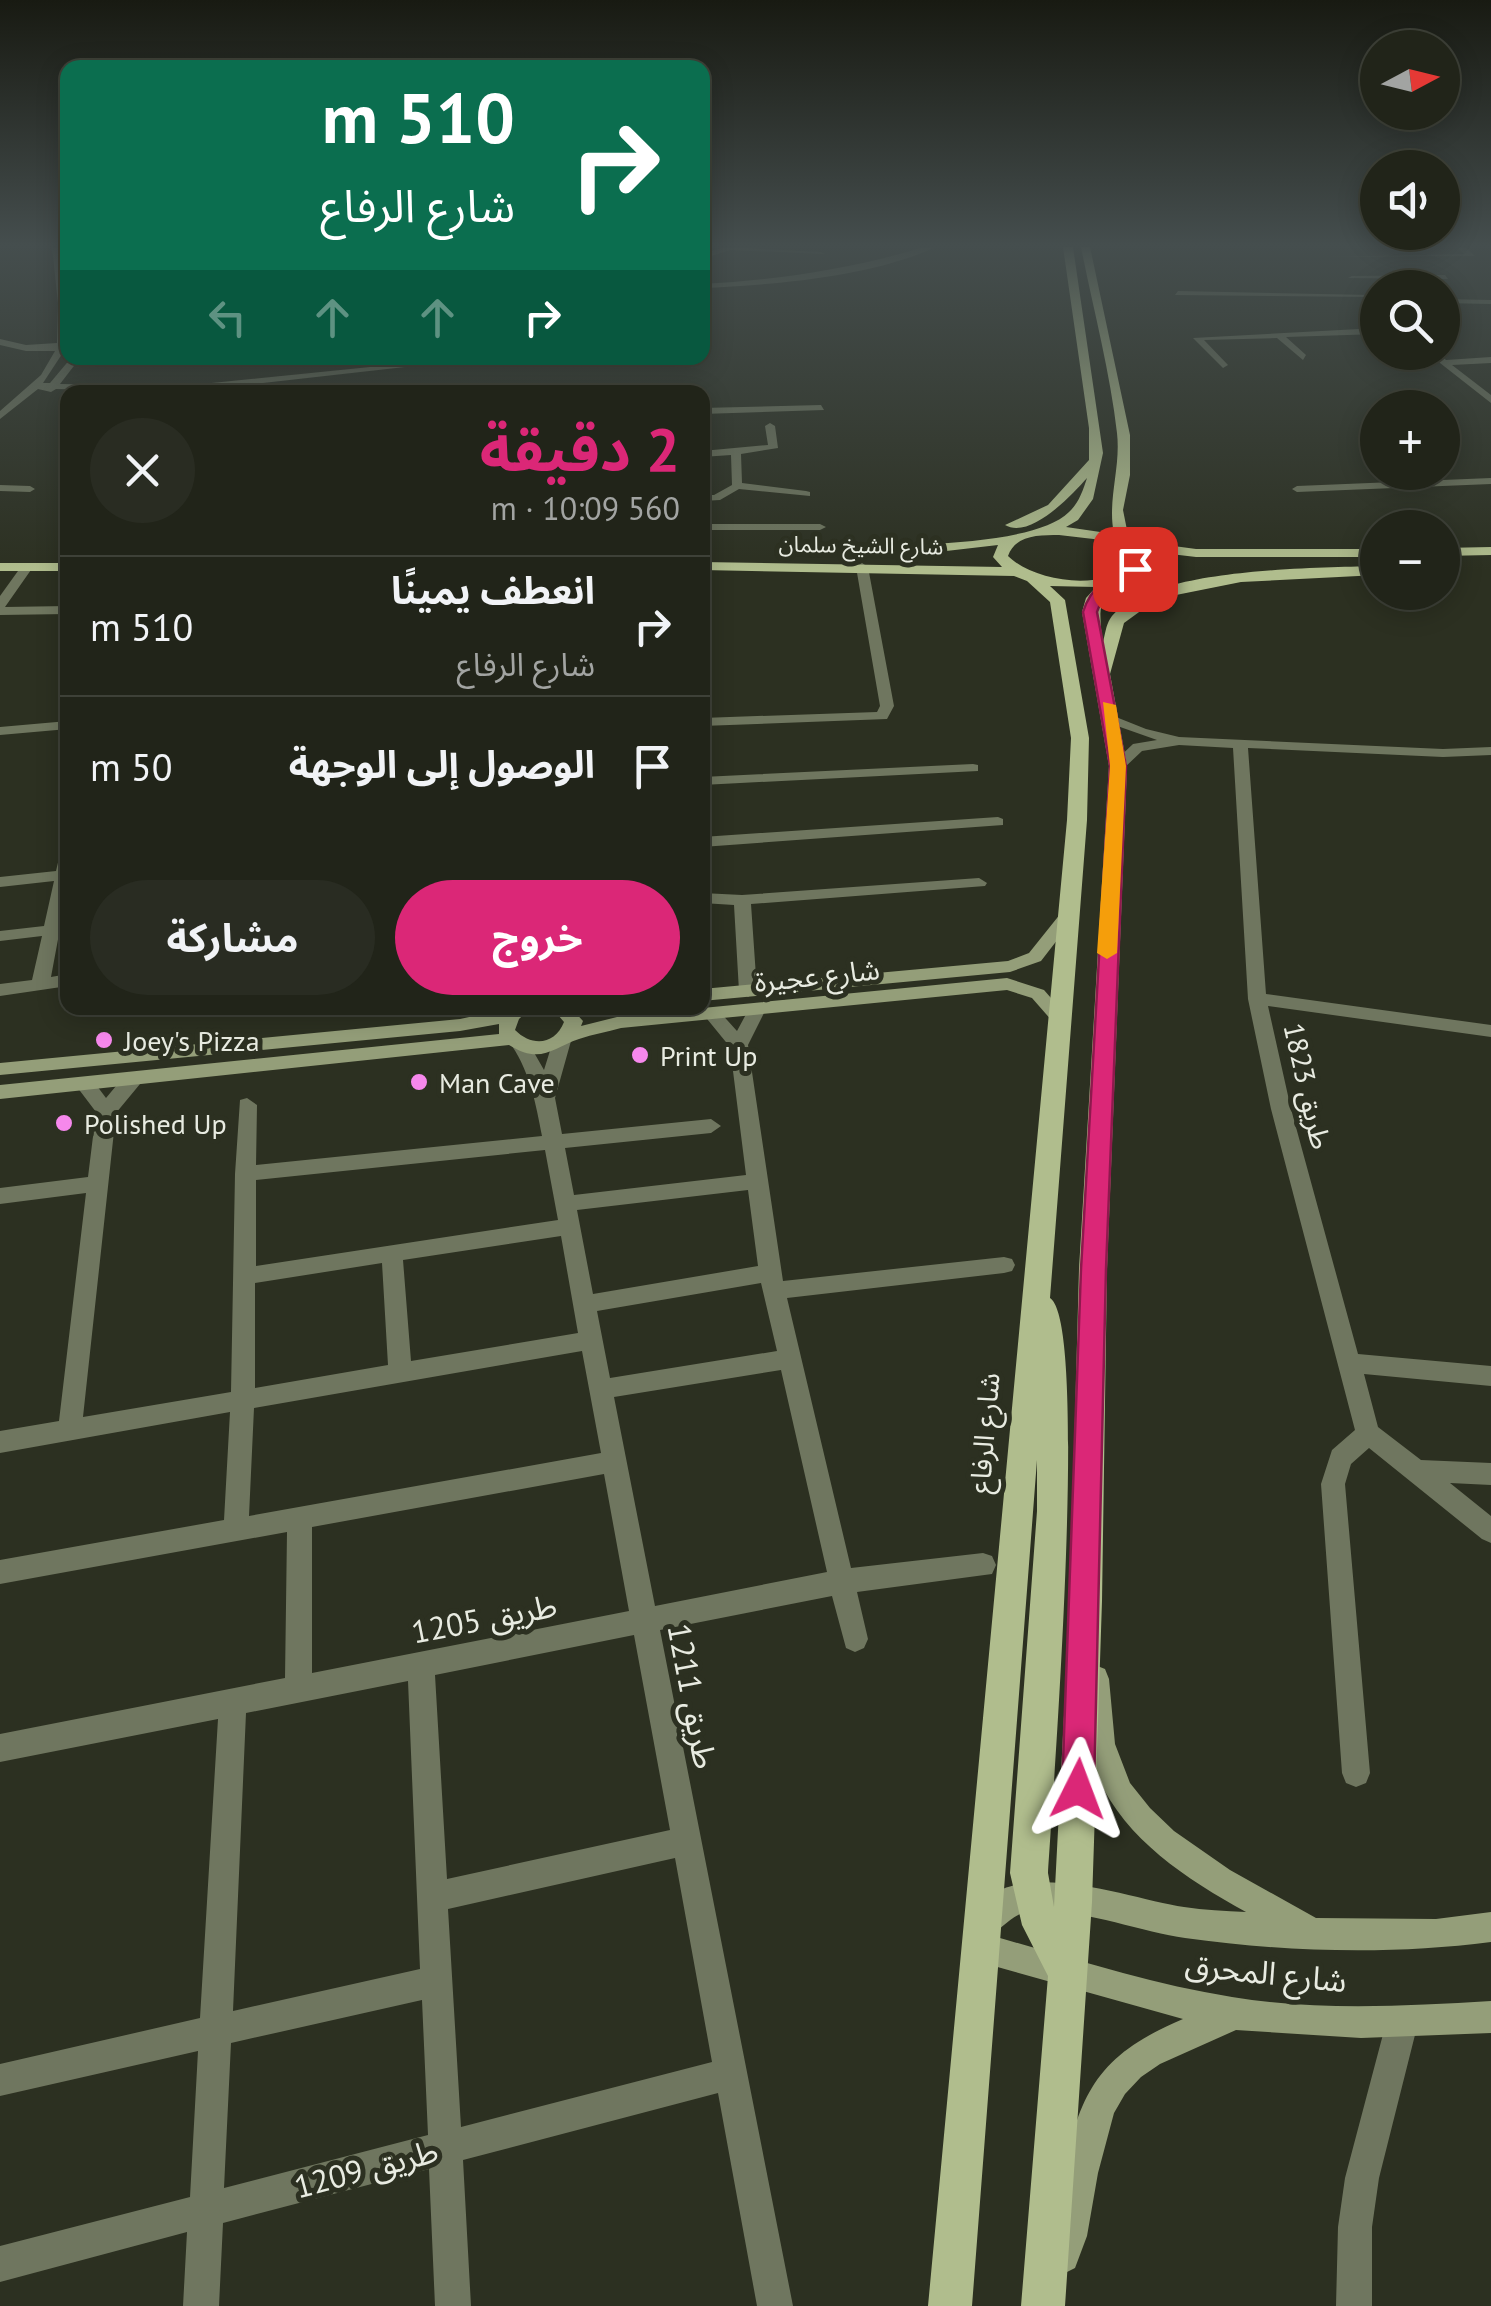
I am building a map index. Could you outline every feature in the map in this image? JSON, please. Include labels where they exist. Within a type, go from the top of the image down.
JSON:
[{"type":"main road","points":[[1047,531],[1072,520],[1086,502],[1096,460],[1098,441],[1085,355]]},
{"type":"main road","points":[[1043,2305],[1073,1902],[1086,1600],[1093,1269],[1118,766],[1090,612],[1094,598],[1140,556],[1125,542],[1116,510],[1123,475],[1124,435],[1108,355]]},
{"type":"main road","points":[[860,550],[974,535],[1039,515],[1066,496],[1096,460]]},
{"type":"main road","points":[[1116,510],[1132,529],[1172,545],[1270,554]]},
{"type":"main road","points":[[1047,531],[1082,532],[1182,553],[1360,552]]},
{"type":"main road","name":"شارع الشيخ سلمان","points":[[821,550],[930,549],[1047,531]]},
{"type":"main road","points":[[1010,539],[1002,547],[1000,557],[1025,575]]},
{"type":"main road","name":"شارع الشيخ سلمان","points":[[710,552],[801,550]]},
{"type":"main road","points":[[1460,558],[1491,551]]},
{"type":"main road","points":[[1,557],[60,554]]},
{"type":"main road","points":[[1,557],[27,567],[60,566]]},
{"type":"main road","points":[[1460,563],[1491,565]]},
{"type":"main road","name":"شارع الشيخ سلمان","points":[[710,566],[916,568],[1119,578]]},
{"type":"main road","points":[[1181,567],[1360,567]]},
{"type":"main road","points":[[916,568],[973,576],[1015,588],[1040,604],[1060,628]]},
{"type":"main road","points":[[1102,674],[1117,621],[1148,600],[1227,580],[1360,569]]},
{"type":"main road","points":[[1119,578],[1146,571]]},
{"type":"main road","name":"شارع الرفاع","points":[[950,2306],[1080,738],[1056,600],[1025,575]]},
{"type":"main road","points":[[1038,1261],[1052,1377],[1054,1442],[1028,1873],[1030,1896],[1044,1936],[1069,1972]]},
{"type":"street","points":[[0,416],[36,386],[60,355]]},
{"type":"street","points":[[1213,355],[1223,364]]},
{"type":"street","points":[[1460,362],[1491,360]]},
{"type":"street","points":[[50,392],[70,365]]},
{"type":"street","points":[[324,365],[326,375]]},
{"type":"street","points":[[265,385],[326,375],[368,376],[396,365]]},
{"type":"street","points":[[1452,370],[1491,400]]},
{"type":"street","points":[[36,386],[60,392]]},
{"type":"street","points":[[0,432],[36,404]]},
{"type":"street","points":[[710,411],[821,408]]},
{"type":"street","points":[[710,453],[773,448],[770,426]]},
{"type":"street","points":[[736,451],[736,486]]},
{"type":"street","points":[[1298,489],[1491,481]]},
{"type":"street","points":[[710,498],[736,486],[806,494]]},
{"type":"street","points":[[0,488],[30,489]]},
{"type":"street","points":[[710,527],[820,527]]},
{"type":"street","points":[[0,608],[27,567]]},
{"type":"street","points":[[710,722],[882,716],[887,706],[862,567]]},
{"type":"street","points":[[0,608],[60,610]]},
{"type":"street","points":[[1111,719],[1141,732],[1179,741],[1443,753],[1491,751]]},
{"type":"street","points":[[0,731],[60,725]]},
{"type":"street","points":[[1118,766],[1138,747],[1179,741]]},
{"type":"street","name":"طريق 1823","points":[[1240,744],[1256,1000],[1281,1109],[1368,1433]]},
{"type":"street","points":[[710,781],[974,768]]},
{"type":"street","points":[[710,841],[998,822]]},
{"type":"street","points":[[0,882],[60,876]]},
{"type":"street","points":[[710,898],[742,900],[978,883]]},
{"type":"street","points":[[742,900],[752,1000],[739,1045],[756,1181],[788,1359],[855,1638]]},
{"type":"street","name":"شارع عجيرة","points":[[712,1014],[752,1000],[1010,966],[1035,958],[1067,918]]},
{"type":"street","points":[[0,936],[60,929],[40,984]]},
{"type":"street","points":[[0,990],[60,981]]},
{"type":"street","name":"شارع عجيرة","points":[[710,996],[752,1000],[1007,984],[1036,990],[1049,1000],[1059,1018]]},
{"type":"street","points":[[1256,1000],[1491,1032]]},
{"type":"street","points":[[712,1014],[739,1045]]},
{"type":"street","points":[[0,1069],[460,1025],[497,1015]]},
{"type":"street","points":[[0,1092],[458,1041],[515,1042],[506,1023],[512,1015]]},
{"type":"street","points":[[566,1038],[574,1020],[569,1015]]},
{"type":"street","name":"شارع عجيرة","points":[[515,1042],[542,1048],[621,1022],[701,1015]]},
{"type":"street","name":"طريق 1211","points":[[545,1098],[566,1038]]},
{"type":"street","name":"طريق 1211","points":[[515,1042],[530,1057],[545,1098],[775,2306]]},
{"type":"street","points":[[70,1427],[106,1111],[132,1079]]},
{"type":"street","points":[[84,1083],[106,1111]]},
{"type":"street","points":[[236,1530],[243,1399],[247,1105]]},
{"type":"street","points":[[245,1174],[712,1126]]},
{"type":"street","points":[[245,1276],[392,1252],[756,1181]]},
{"type":"street","points":[[0,1196],[97,1184]]},
{"type":"street","points":[[392,1252],[400,1372]]},
{"type":"street","points":[[584,1304],[773,1282],[1004,1264]]},
{"type":"street","points":[[0,1442],[591,1340]]},
{"type":"street","points":[[599,1390],[788,1359]]},
{"type":"street","points":[[1348,1364],[1491,1376]]},
{"type":"street","points":[[1356,1772],[1334,1484],[1341,1458],[1368,1433],[1491,1530]]},
{"type":"street","points":[[0,1572],[613,1462]]},
{"type":"street","points":[[1414,1471],[1491,1474]]},
{"type":"street","points":[[298,1690],[300,1518]]},
{"type":"street","name":"طريق 1205","points":[[0,1748],[840,1582],[983,1565]]},
{"type":"street","points":[[1086,1600],[1105,1764],[1138,1816],[1177,1854],[1312,1933]]},
{"type":"street","points":[[421,1666],[453,2306]]},
{"type":"street","points":[[200,2306],[218,2032],[233,1703]]},
{"type":"street","points":[[433,1897],[685,1842]]},
{"type":"street","points":[[982,1935],[1003,1905],[1030,1896]]},
{"type":"street","name":"شارع المحرق","points":[[1030,1896],[1049,1896],[1186,1923],[1312,1933],[1436,1934],[1491,1928]]},
{"type":"street","name":"شارع المحرق","points":[[982,1935],[1069,1972],[1236,2014],[1402,2023],[1491,2017]]},
{"type":"street","points":[[0,2080],[435,1981]]},
{"type":"street","points":[[1043,2305],[1067,2247],[1088,2143],[1105,2090],[1140,2054],[1236,2014]]},
{"type":"street","points":[[1354,2306],[1355,2227],[1362,2178],[1402,2023]]},
{"type":"street","name":"طريق 1209","points":[[0,2264],[732,2073]]},
{"type":"slow traffic","points":[[1107,953],[1118,766],[1109,705]]},
{"type":"place","name":"Joey's Pizza","points":[[104,1040]]},
{"type":"place","name":"Print Up","points":[[640,1055]]},
{"type":"place","name":"Man Cave","points":[[419,1082]]},
{"type":"place","name":"Polished Up","points":[[64,1123]]},
{"type":"route","points":[[1078,1789],[1093,1269],[1114,785],[1118,766],[1090,612],[1094,598],[1109,582],[1135,569]]}]
